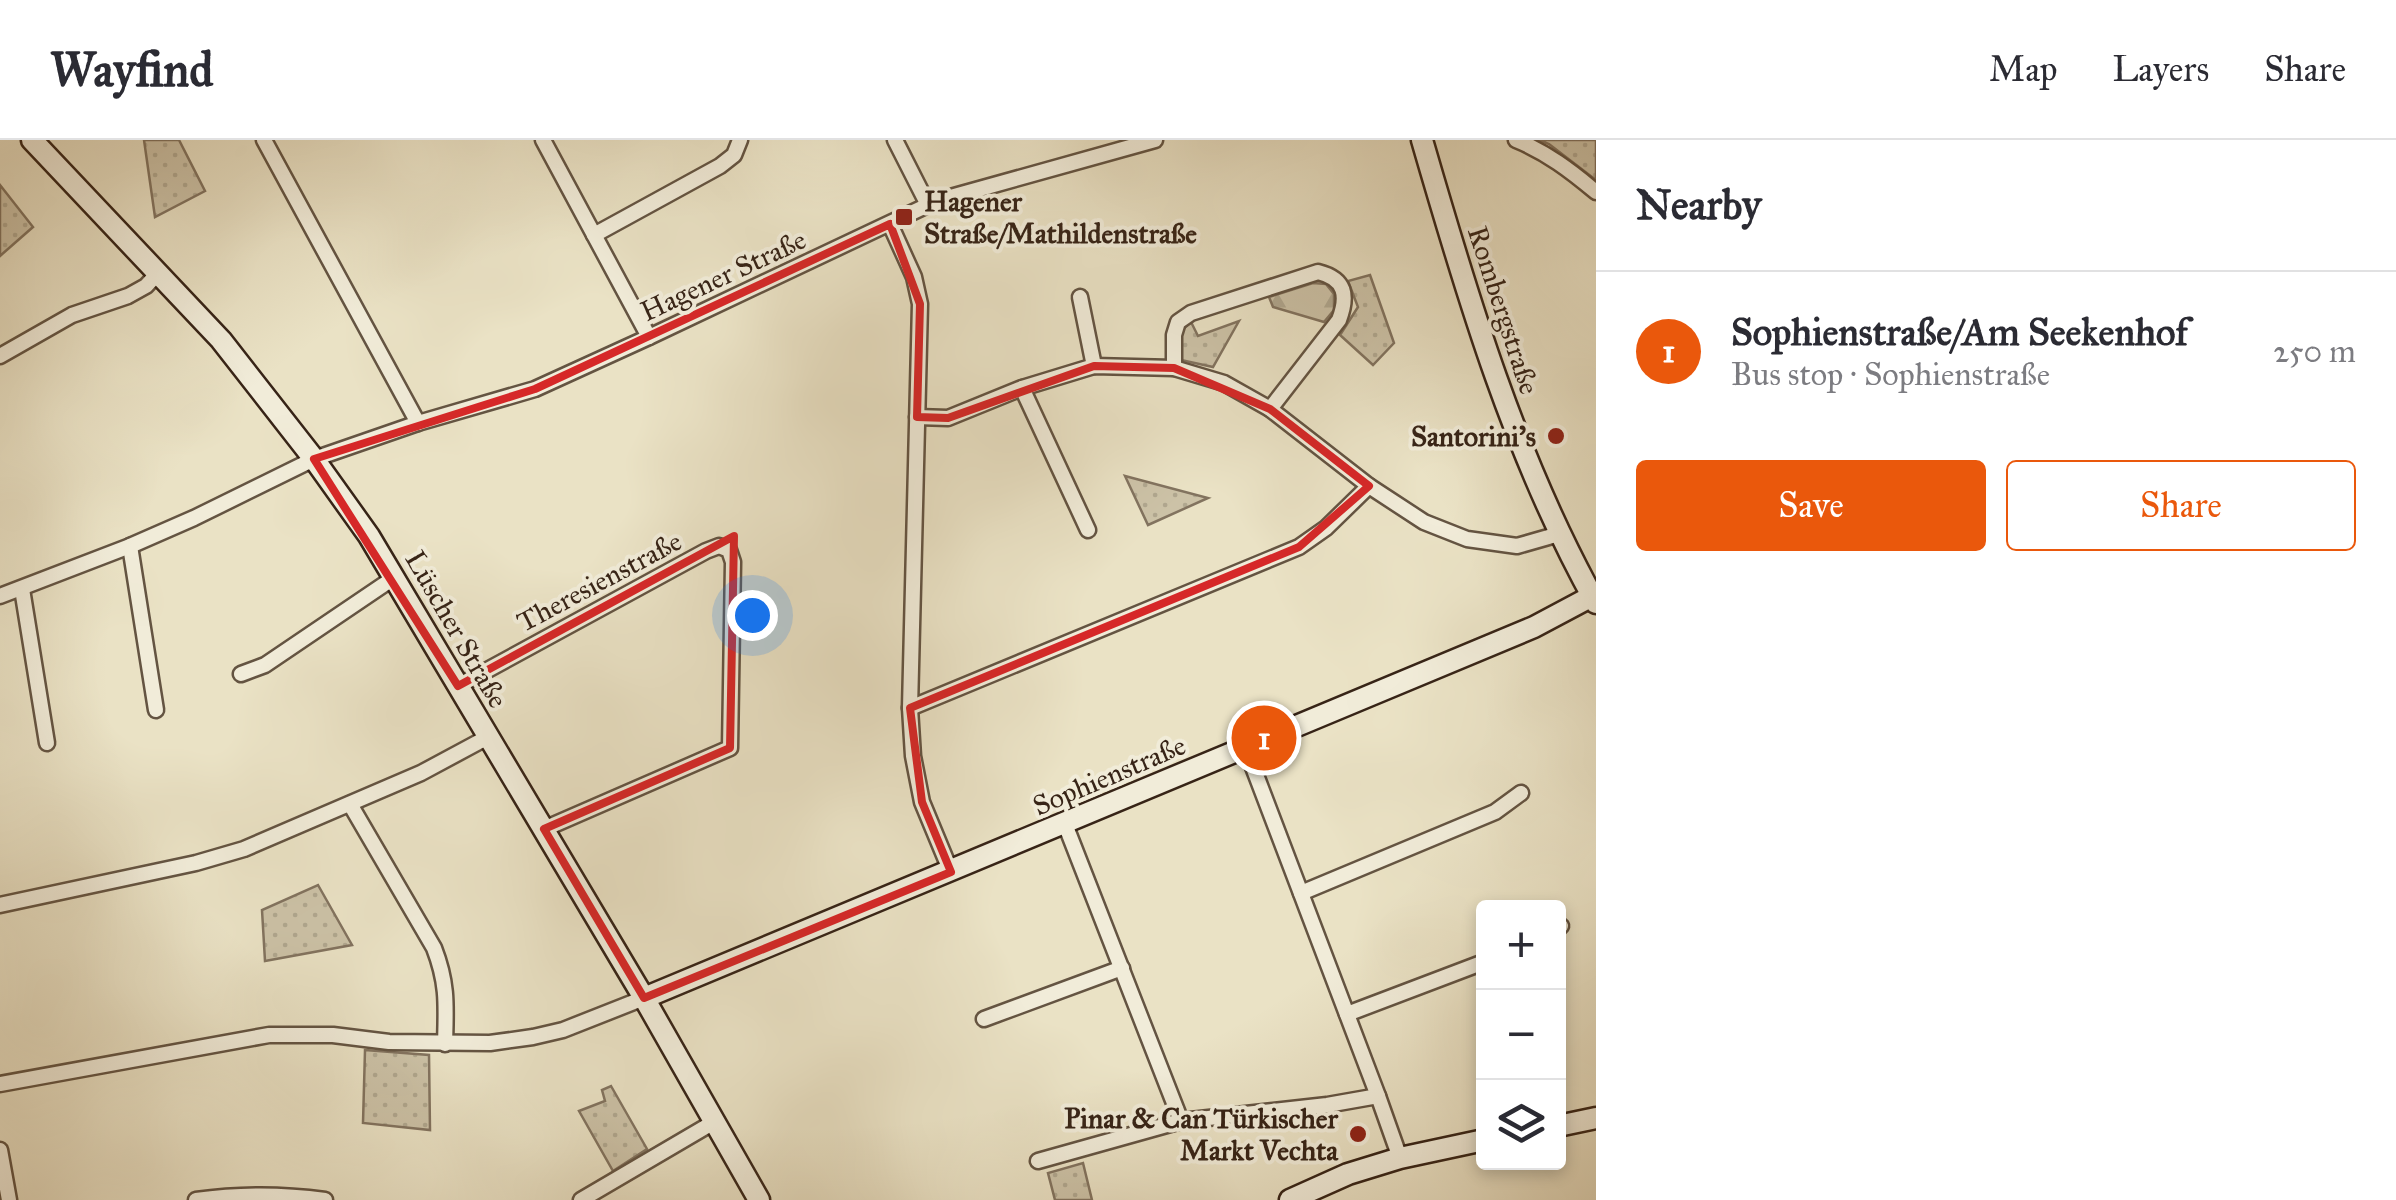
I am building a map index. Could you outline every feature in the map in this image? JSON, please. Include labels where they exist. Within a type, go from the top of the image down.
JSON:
[{"type":"street","name":"Lüscher Straße","points":[[32,140],[221,340],[314,459],[396,577],[759,1200]]},
{"type":"street","points":[[264,140],[418,423]]},
{"type":"street","points":[[543,140],[649,338]]},
{"type":"street","points":[[594,234],[720,166],[734,155],[740,140]]},
{"type":"street","points":[[895,140],[928,205]]},
{"type":"street","name":"Hagener Straße","points":[[0,596],[130,546],[314,459],[535,389],[928,205],[1155,140]]},
{"type":"street","name":"Rombergstraße","points":[[1422,140],[1466,289],[1520,446],[1559,534],[1595,598]]},
{"type":"street","points":[[1516,140],[1534,147],[1596,192]]},
{"type":"street","points":[[890,224],[914,276],[920,304],[912,756],[922,802],[951,872]]},
{"type":"street","points":[[0,356],[72,314],[128,296],[146,286],[158,272]]},
{"type":"street","points":[[1174,368],[1178,322],[1191,314],[1318,272],[1331,275],[1341,284],[1345,302],[1339,320],[1270,409]]},
{"type":"street","points":[[1080,297],[1094,366]]},
{"type":"street","points":[[917,417],[948,418],[1022,388],[1094,366],[1174,368],[1224,383],[1270,409],[1424,522],[1467,539],[1517,546],[1559,534]]},
{"type":"street","points":[[1022,388],[1088,530]]},
{"type":"street","points":[[910,708],[1299,547],[1326,528],[1370,486]]},
{"type":"street","points":[[130,546],[156,710]]},
{"type":"street","name":"Theresienstraße","points":[[458,686],[706,551],[718,546],[728,550],[733,562],[730,748],[544,829]]},
{"type":"street","points":[[241,674],[265,665],[396,577]]},
{"type":"street","points":[[22,589],[47,742]]},
{"type":"street","name":"Sophienstraße","points":[[644,998],[1534,627],[1595,598]]},
{"type":"street","points":[[0,904],[244,849],[440,764],[488,737]]},
{"type":"street","points":[[1245,746],[1400,1158]]},
{"type":"street","points":[[1300,894],[1496,812],[1521,793]]},
{"type":"street","points":[[350,804],[434,948],[444,973],[445,1044]]},
{"type":"street","points":[[1065,824],[1181,1121]]},
{"type":"street","points":[[1347,1014],[1476,965]]},
{"type":"street","points":[[984,1020],[1122,968]]},
{"type":"street","points":[[0,1084],[270,1035],[490,1043],[563,1030],[644,998]]},
{"type":"street","points":[[1038,1161],[1181,1121],[1378,1096]]},
{"type":"street","points":[[1566,1124],[1596,1118]]},
{"type":"street","points":[[580,1200],[714,1122]]},
{"type":"street","points":[[1290,1200],[1348,1174],[1476,1142]]},
{"type":"street","points":[[0,1150],[9,1200]]},
{"type":"street","points":[[196,1200],[237,1195],[325,1200]]},
{"type":"highlighted area","points":[[890,224],[920,304],[917,417],[948,418],[1094,366],[1174,368],[1270,409],[1369,486],[1299,547],[910,708],[922,802],[951,872],[644,998],[544,829],[730,748],[734,536],[458,686],[314,459],[535,389]]},
{"type":"green space","points":[[144,140],[179,140],[205,191],[155,217]]},
{"type":"green space","points":[[1539,140],[1596,140],[1596,180],[1549,144]]},
{"type":"green space","points":[[0,185],[33,227],[0,256]]},
{"type":"green space","points":[[1370,275],[1394,343],[1373,365],[1340,335],[1358,307],[1348,281]]},
{"type":"green space","points":[[1313,283],[1326,284],[1334,294],[1334,310],[1324,322],[1273,307],[1269,297]]},
{"type":"green space","points":[[1239,321],[1213,367],[1181,360],[1181,331],[1191,322],[1198,336]]},
{"type":"green space","points":[[1125,476],[1208,498],[1148,525]]},
{"type":"green space","points":[[318,885],[352,945],[265,961],[262,910]]},
{"type":"green space","points":[[365,1050],[429,1055],[430,1130],[363,1123]]},
{"type":"green space","points":[[611,1086],[647,1149],[613,1171],[579,1111],[605,1101],[602,1090]]},
{"type":"green space","points":[[1083,1163],[1092,1200],[1055,1200],[1048,1173]]},
{"type":"place","name":"Hagener Straße/Mathildenstraße","points":[[904,217]]},
{"type":"place","name":"Santorini's","points":[[1556,436]]},
{"type":"place","name":"Sophienstraße/Am Seekenhof","points":[[1264,738]]},
{"type":"place","name":"Pinar & Can Türkischer Markt Vechta","points":[[1358,1134]]}]
